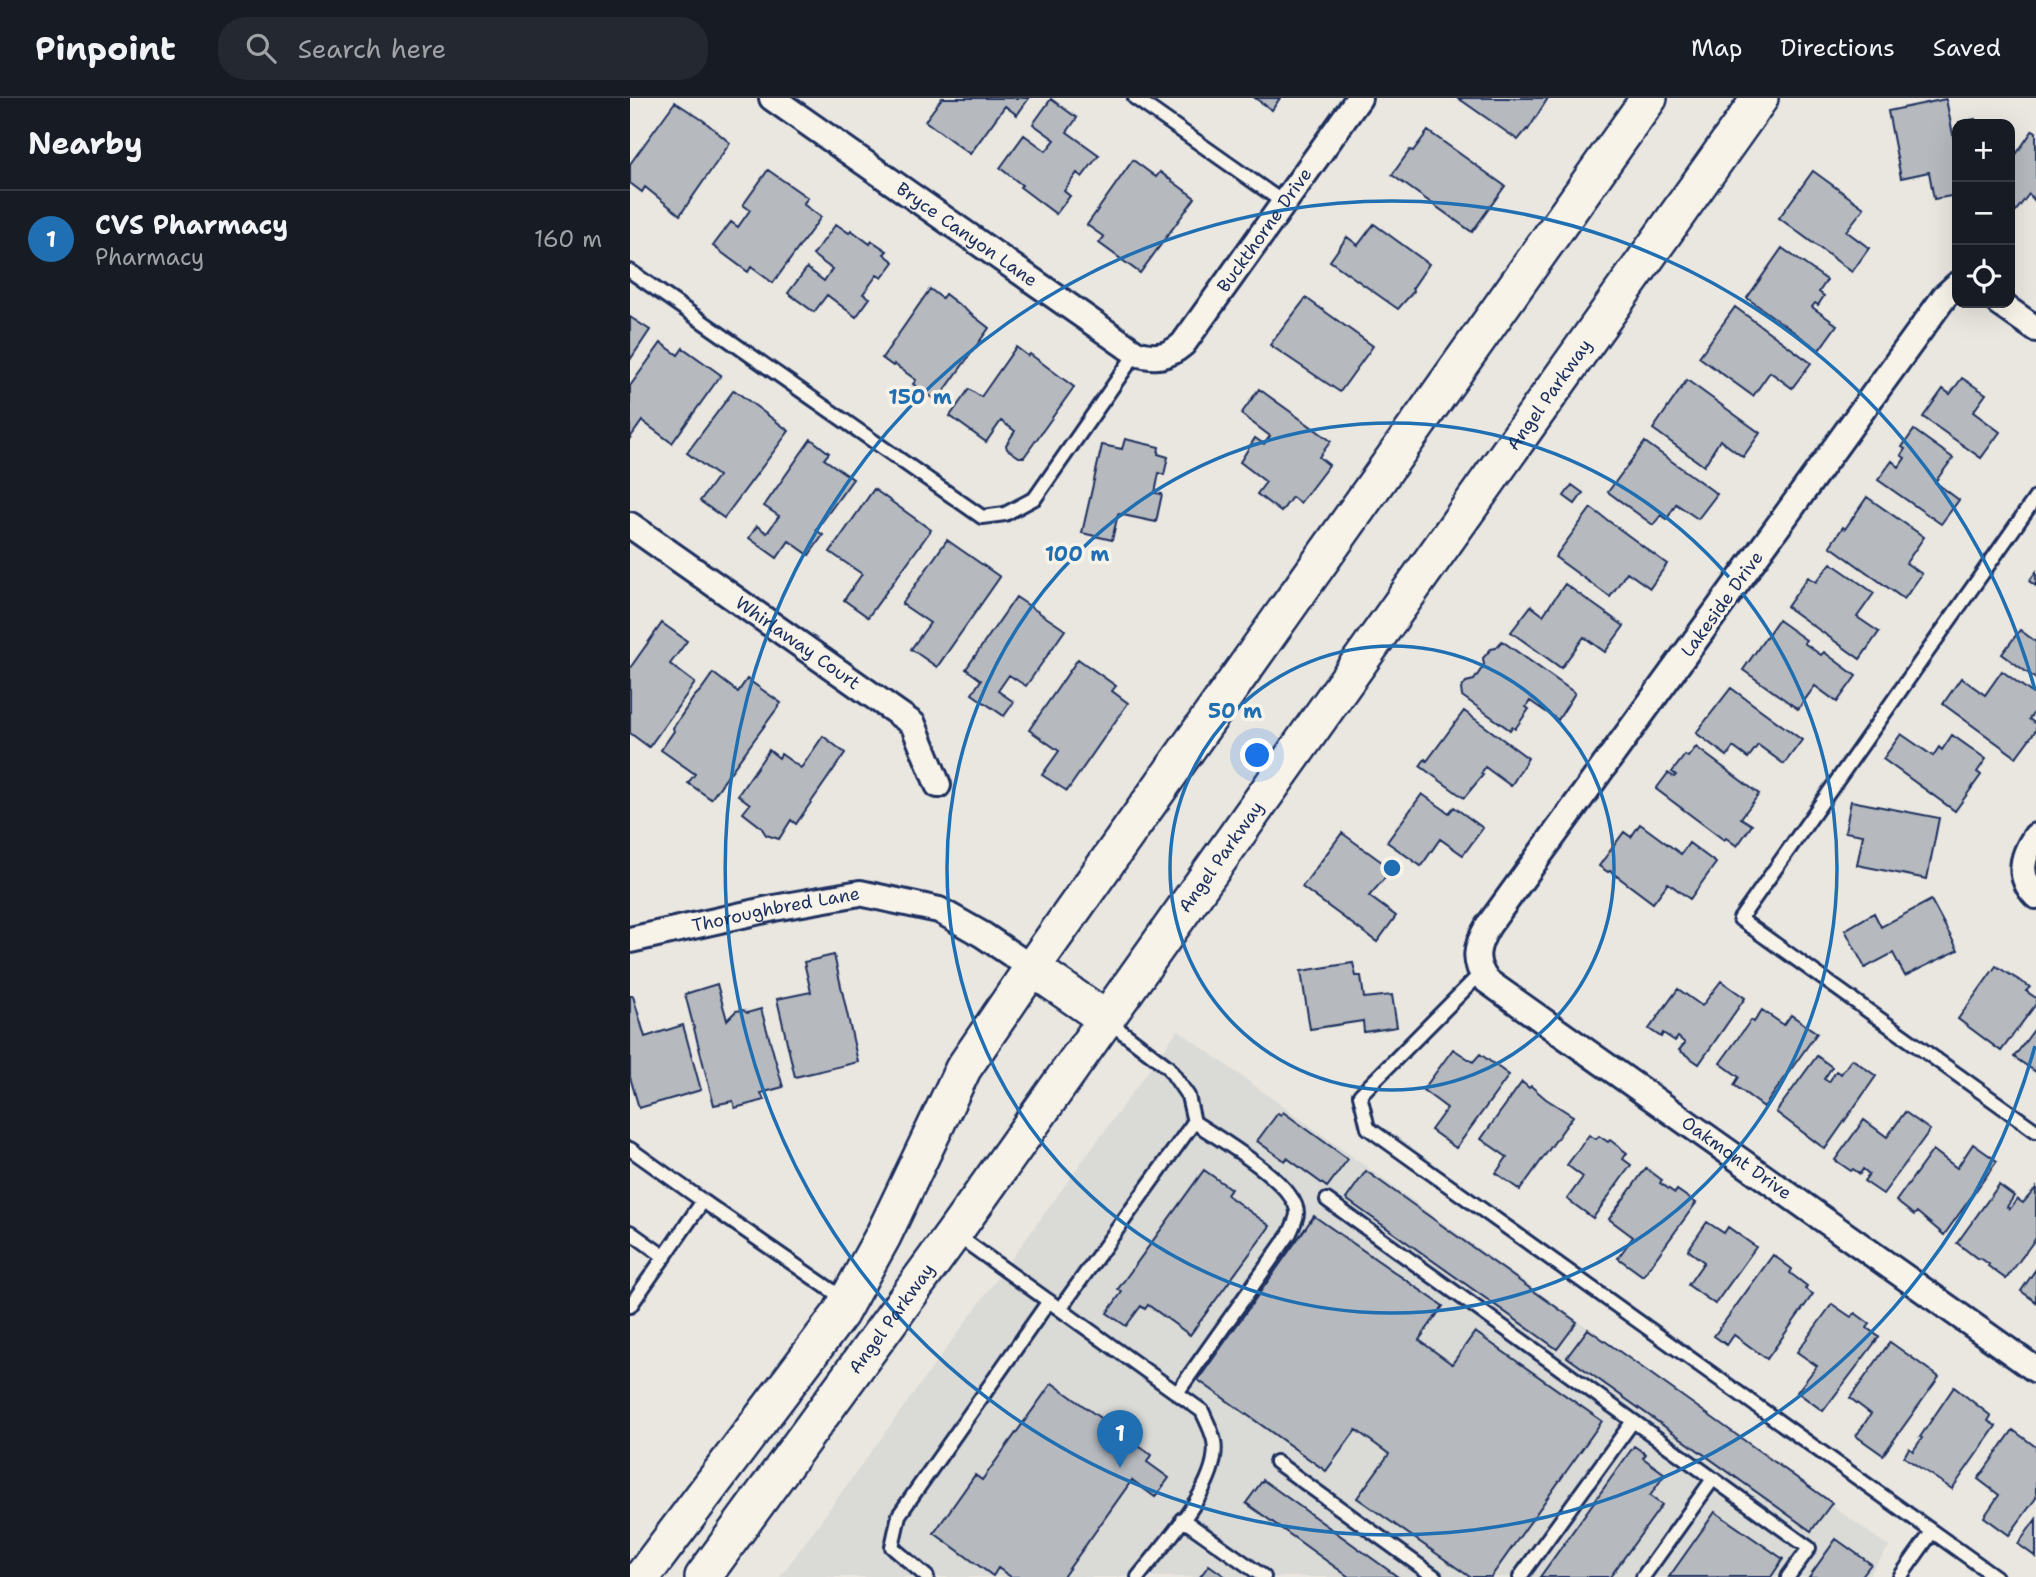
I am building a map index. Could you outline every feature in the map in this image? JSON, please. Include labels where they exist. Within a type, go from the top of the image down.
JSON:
[{"type":"main road","points":[[642,1577],[847,1301],[883,1237],[933,1127],[963,1069],[1649,98]]},
{"type":"main road","name":"Angel Parkway","points":[[703,1577],[954,1233],[1760,98]]},
{"type":"main road","points":[[1032,968],[1106,1019]]},
{"type":"street","name":"Bryce Canyon Lane","points":[[772,98],[1136,353]]},
{"type":"street","name":"Buckthorne Drive","points":[[1136,353],[1148,357],[1166,355],[1183,344],[1359,98]]},
{"type":"street","name":"Lakeside Drive","points":[[1481,973],[1476,961],[1478,945],[1488,926],[1936,308],[1952,290]]},
{"type":"street","points":[[2006,308],[2036,329]]},
{"type":"street","name":"Whirlaway Court","points":[[630,524],[913,724],[938,785]]},
{"type":"street","points":[[2036,836],[2023,859],[2023,873],[2029,889],[2036,896]]},
{"type":"street","name":"Thoroughbred Lane","points":[[630,940],[774,908],[860,893],[939,910],[1032,968]]},
{"type":"street","name":"Oakmont Drive","points":[[1481,973],[1487,981],[2036,1370]]},
{"type":"lane","points":[[1135,98],[1284,204]]},
{"type":"lane","points":[[630,271],[982,517],[1005,514],[1035,498],[1136,353]]},
{"type":"lane","points":[[2036,497],[1740,919],[2036,1131]]},
{"type":"lane","points":[[1481,973],[1360,1096],[1368,1128],[1996,1577]]},
{"type":"lane","points":[[1106,1019],[1168,1067],[1188,1096],[1194,1122],[1271,1176],[1292,1195],[1297,1214],[1290,1233],[1177,1393]]},
{"type":"lane","points":[[928,1577],[892,1547],[899,1515],[1054,1305],[1194,1122]]},
{"type":"lane","points":[[630,1149],[847,1301]]},
{"type":"lane","points":[[1327,1200],[1809,1548],[1788,1577]]},
{"type":"lane","points":[[630,1306],[703,1201]]},
{"type":"lane","points":[[630,1232],[665,1256]]},
{"type":"lane","points":[[954,1233],[1202,1411],[1214,1442],[1213,1471],[1200,1496],[1138,1577]]},
{"type":"lane","points":[[1520,1577],[1633,1421]]},
{"type":"lane","points":[[1276,1462],[1435,1577]]},
{"type":"lane","points":[[1643,1577],[1713,1479]]},
{"type":"lane","points":[[1182,1519],[1264,1577]]},
{"type":"lane","points":[[1900,1577],[1932,1532]]},
{"type":"shaded area","points":[[1178,1030],[1889,1547],[1867,1577],[780,1577]]},
{"type":"building","points":[[942,98],[1029,98],[1017,115],[1005,106],[970,154],[925,121]]},
{"type":"building","points":[[1255,98],[1280,98],[1272,110]]},
{"type":"building","points":[[1458,98],[1548,98],[1528,130],[1518,140]]},
{"type":"building","points":[[1051,99],[1077,118],[1067,132],[1099,155],[1082,177],[1077,173],[1064,191],[1070,196],[1056,214],[1000,168],[1024,135],[1046,151],[1055,140],[1033,124]]},
{"type":"building","points":[[1946,99],[1952,130],[1952,196],[1934,199],[1929,172],[1901,178],[1888,111]]},
{"type":"building","points":[[675,102],[730,143],[680,215],[645,187],[642,192],[630,183],[630,164]]},
{"type":"building","points":[[2033,130],[2036,132],[2036,202],[2029,194],[2015,212],[2015,182],[2015,156]]},
{"type":"building","points":[[1428,131],[1505,186],[1472,232],[1392,175]]},
{"type":"building","points":[[1133,160],[1156,177],[1160,172],[1195,198],[1140,273],[1099,243],[1104,237],[1087,225]]},
{"type":"building","points":[[768,170],[808,198],[803,204],[821,217],[773,283],[751,267],[748,272],[713,246],[731,222],[738,227],[750,210],[743,205]]},
{"type":"building","points":[[1813,171],[1864,208],[1846,231],[1869,248],[1852,272],[1779,218]]},
{"type":"building","points":[[836,224],[849,233],[851,230],[870,244],[872,241],[887,251],[884,254],[894,262],[882,278],[877,275],[863,294],[870,298],[856,317],[827,295],[814,312],[788,293],[807,268],[824,281],[832,269],[813,255]]},
{"type":"building","points":[[1374,224],[1429,264],[1412,289],[1414,291],[1398,309],[1330,261],[1347,237],[1358,245]]},
{"type":"building","points":[[1782,248],[1827,280],[1819,292],[1824,296],[1818,305],[1815,303],[1812,307],[1837,325],[1819,350],[1747,298]]},
{"type":"building","points":[[930,289],[942,298],[945,294],[989,328],[937,401],[913,384],[916,380],[882,358]]},
{"type":"building","points":[[1306,298],[1373,346],[1340,392],[1270,345]]},
{"type":"building","points":[[1735,307],[1811,363],[1792,388],[1770,372],[1753,396],[1699,357]]},
{"type":"building","points":[[630,317],[650,330],[630,360]]},
{"type":"building","points":[[661,343],[678,355],[683,348],[721,375],[672,443],[642,421],[630,438],[630,386]]},
{"type":"building","points":[[1016,347],[1028,356],[1030,354],[1074,387],[1024,457],[1019,457],[1007,449],[1006,445],[1015,431],[1001,421],[986,442],[950,416],[969,389],[981,397]]},
{"type":"building","points":[[1962,378],[1986,394],[1973,412],[2000,432],[1981,458],[1923,417],[1943,389],[1950,394]]},
{"type":"building","points":[[1687,380],[1760,433],[1743,457],[1720,440],[1704,466],[1653,429]]},
{"type":"building","points":[[1259,389],[1331,441],[1319,457],[1329,465],[1300,503],[1292,497],[1281,512],[1257,494],[1266,482],[1240,462],[1255,438],[1264,444],[1270,436],[1241,414]]},
{"type":"building","points":[[734,390],[789,431],[724,518],[700,501],[718,476],[687,453]]},
{"type":"building","points":[[1914,430],[1953,458],[1935,482],[1959,500],[1941,524],[1878,480],[1892,461],[1899,467],[1905,458],[1901,455],[1905,449],[1902,447]]},
{"type":"building","points":[[811,439],[829,453],[824,459],[853,479],[816,530],[823,535],[809,555],[789,541],[777,558],[749,538],[757,526],[767,533],[779,516],[764,506]]},
{"type":"building","points":[[1125,439],[1159,447],[1158,454],[1168,457],[1164,475],[1159,473],[1155,493],[1162,494],[1156,522],[1118,514],[1112,540],[1082,533],[1102,445],[1122,449]]},
{"type":"building","points":[[1645,442],[1717,494],[1698,519],[1676,504],[1667,519],[1661,515],[1653,525],[1608,492]]},
{"type":"building","points":[[1572,485],[1583,493],[1575,504],[1564,496]]},
{"type":"building","points":[[874,489],[931,530],[868,617],[844,600],[862,574],[830,552]]},
{"type":"building","points":[[1867,497],[1924,537],[1906,563],[1922,574],[1904,599],[1830,546]]},
{"type":"building","points":[[1591,508],[1667,564],[1650,588],[1627,572],[1610,597],[1555,557]]},
{"type":"building","points":[[947,540],[1000,577],[937,667],[911,649],[930,623],[902,604]]},
{"type":"building","points":[[1831,563],[1874,593],[1857,617],[1879,632],[1860,659],[1787,607],[1808,577],[1816,582]]},
{"type":"building","points":[[2036,572],[2036,586],[2029,581]]},
{"type":"building","points":[[1565,584],[1624,626],[1605,652],[1584,637],[1561,668],[1511,632],[1531,606],[1543,615]]},
{"type":"building","points":[[1016,597],[1065,630],[1026,686],[1009,675],[998,691],[1014,702],[1004,716],[972,694],[981,680],[966,669]]},
{"type":"building","points":[[1778,620],[1806,640],[1804,643],[1821,655],[1824,652],[1856,676],[1837,702],[1815,686],[1798,709],[1743,670]]},
{"type":"building","points":[[662,623],[687,641],[670,664],[695,683],[649,747],[630,733],[630,668]]},
{"type":"building","points":[[2020,630],[2036,642],[2036,679],[2002,654]]},
{"type":"building","points":[[1502,641],[1575,693],[1558,720],[1530,701],[1526,707],[1529,709],[1515,729],[1512,727],[1510,730],[1462,696],[1461,689],[1466,682],[1474,680],[1484,665],[1483,658]]},
{"type":"building","points":[[1078,659],[1116,686],[1112,691],[1128,703],[1067,791],[1042,775],[1059,751],[1029,730]]},
{"type":"building","points":[[2002,671],[2036,696],[2036,710],[2029,719],[2036,724],[2036,730],[2016,757],[1943,704],[1961,678],[1985,695]]},
{"type":"building","points":[[713,673],[738,692],[747,679],[781,703],[711,799],[688,783],[695,774],[661,750],[674,731],[673,728]]},
{"type":"building","points":[[1731,688],[1802,740],[1784,764],[1758,745],[1748,758],[1733,747],[1727,756],[1696,733]]},
{"type":"building","points":[[1464,711],[1528,758],[1511,786],[1485,767],[1481,774],[1483,775],[1464,798],[1420,766],[1425,759],[1427,761]]},
{"type":"building","points":[[1901,734],[1933,756],[1939,747],[1942,750],[1952,735],[1986,759],[1977,772],[1981,775],[1955,811],[1883,759]]},
{"type":"building","points":[[823,736],[845,753],[796,824],[791,820],[779,839],[766,835],[761,827],[743,813],[750,804],[738,795],[769,750],[779,758],[781,754],[801,768]]},
{"type":"building","points":[[1696,747],[1759,794],[1741,818],[1752,825],[1737,846],[1726,838],[1724,840],[1656,789],[1668,773],[1674,777],[1676,775],[1672,772],[1685,755],[1688,757]]},
{"type":"building","points":[[1422,794],[1449,813],[1454,807],[1483,828],[1463,855],[1440,839],[1421,866],[1387,842]]},
{"type":"building","points":[[1851,801],[1939,818],[1927,879],[1857,865],[1863,835],[1845,832]]},
{"type":"building","points":[[1640,824],[1681,854],[1689,843],[1716,863],[1690,899],[1668,883],[1653,903],[1599,866],[1624,832],[1631,837]]},
{"type":"building","points":[[1342,833],[1390,868],[1369,896],[1396,916],[1377,942],[1302,887]]},
{"type":"building","points":[[1931,900],[1958,950],[1905,976],[1893,953],[1865,968],[1845,930],[1874,913],[1881,927]]},
{"type":"building","points":[[834,955],[858,1062],[795,1077],[777,999],[811,992],[804,962]]},
{"type":"building","points":[[1353,963],[1356,976],[1361,976],[1364,998],[1392,995],[1397,1027],[1364,1032],[1363,1021],[1310,1029],[1301,971]]},
{"type":"building","points":[[1996,966],[2030,987],[2026,991],[2036,998],[2036,1004],[2001,1051],[1958,1019]]},
{"type":"building","points":[[1721,981],[1745,998],[1699,1064],[1679,1050],[1685,1043],[1678,1037],[1675,1041],[1663,1033],[1661,1037],[1649,1029],[1678,989],[1702,1006]]},
{"type":"building","points":[[717,984],[727,1020],[736,1011],[743,1010],[747,1013],[761,1009],[783,1087],[761,1093],[764,1100],[735,1108],[733,1101],[714,1105],[685,994]]},
{"type":"building","points":[[630,996],[633,996],[645,1037],[683,1025],[701,1090],[639,1108],[630,1077]]},
{"type":"building","points":[[1762,1010],[1784,1025],[1791,1015],[1817,1033],[1764,1107],[1734,1085],[1739,1077],[1720,1063],[1751,1020],[1754,1022]]},
{"type":"building","points":[[2036,1027],[2036,1072],[2014,1057]]},
{"type":"building","points":[[1453,1049],[1473,1062],[1480,1054],[1509,1075],[1456,1148],[1431,1130],[1447,1108],[1423,1090]]},
{"type":"building","points":[[1817,1056],[1832,1067],[1824,1079],[1829,1082],[1836,1071],[1841,1074],[1852,1059],[1876,1076],[1825,1149],[1776,1112]]},
{"type":"building","points":[[1522,1082],[1573,1116],[1520,1190],[1496,1173],[1507,1157],[1481,1139]]},
{"type":"building","points":[[1283,1112],[1348,1159],[1327,1187],[1287,1158],[1285,1161],[1257,1141],[1278,1113],[1281,1115]]},
{"type":"building","points":[[1905,1112],[1930,1130],[1883,1194],[1864,1181],[1869,1174],[1863,1169],[1860,1174],[1835,1160],[1864,1120],[1887,1137]]},
{"type":"building","points":[[1589,1135],[1596,1139],[1599,1136],[1608,1142],[1610,1140],[1627,1153],[1623,1159],[1631,1165],[1593,1218],[1567,1199],[1583,1177],[1567,1165]]},
{"type":"building","points":[[1973,1144],[1997,1161],[1944,1235],[1917,1212],[1914,1215],[1896,1201],[1933,1150],[1957,1168]]},
{"type":"building","points":[[1646,1168],[1662,1180],[1660,1183],[1675,1193],[1677,1190],[1696,1203],[1643,1276],[1618,1258],[1633,1237],[1609,1219]]},
{"type":"building","points":[[1204,1170],[1231,1189],[1227,1195],[1270,1226],[1190,1335],[1148,1305],[1145,1309],[1141,1306],[1126,1326],[1107,1313],[1122,1292],[1118,1289]]},
{"type":"building","points":[[1366,1171],[1577,1322],[1557,1349],[1346,1199]]},
{"type":"building","points":[[1999,1185],[2014,1196],[2007,1207],[2010,1209],[2017,1199],[2023,1203],[2036,1188],[2036,1238],[2006,1279],[1957,1243]]},
{"type":"building","points":[[1314,1216],[1443,1306],[1419,1340],[1452,1364],[1475,1332],[1602,1421],[1491,1577],[1470,1577],[1357,1498],[1389,1454],[1356,1430],[1326,1471],[1198,1380]]},
{"type":"building","points":[[1707,1222],[1724,1233],[1728,1227],[1756,1247],[1715,1304],[1688,1285],[1704,1262],[1688,1250]]},
{"type":"building","points":[[1773,1255],[1792,1269],[1790,1273],[1813,1294],[1767,1359],[1734,1335],[1727,1345],[1714,1336]]},
{"type":"building","points":[[2036,1269],[2036,1302],[2021,1291]]},
{"type":"building","points":[[1832,1304],[1851,1317],[1855,1313],[1870,1324],[1867,1328],[1879,1337],[1823,1411],[1797,1392],[1817,1366],[1797,1352]]},
{"type":"building","points":[[1588,1329],[1832,1503],[1811,1531],[1567,1357]]},
{"type":"building","points":[[1890,1342],[1939,1377],[1883,1455],[1856,1436],[1871,1414],[1850,1398]]},
{"type":"building","points":[[1052,1383],[1151,1455],[1147,1462],[1169,1478],[1155,1497],[1132,1480],[1063,1577],[1011,1577],[998,1568],[993,1576],[934,1533],[975,1475],[982,1480]]},
{"type":"building","points":[[1954,1387],[1991,1416],[1988,1421],[1996,1426],[1952,1489],[1904,1457],[1909,1448],[1913,1451]]},
{"type":"building","points":[[2013,1430],[2036,1447],[2036,1498],[2009,1535],[1984,1517],[1999,1495],[1978,1479]]},
{"type":"building","points":[[1634,1446],[1646,1454],[1643,1458],[1665,1474],[1650,1496],[1662,1505],[1610,1577],[1540,1577]]},
{"type":"building","points":[[1263,1480],[1398,1577],[1349,1577],[1246,1503]]},
{"type":"building","points":[[1715,1512],[1783,1559],[1771,1577],[1669,1577]]},
{"type":"building","points":[[2036,1519],[2036,1557],[2018,1544]]},
{"type":"building","points":[[1836,1539],[1871,1564],[1861,1577],[1809,1577]]},
{"type":"building","points":[[1209,1565],[1226,1577],[1200,1577]]},
{"type":"place","name":"CVS Pharmacy","points":[[1120,1468]]}]
